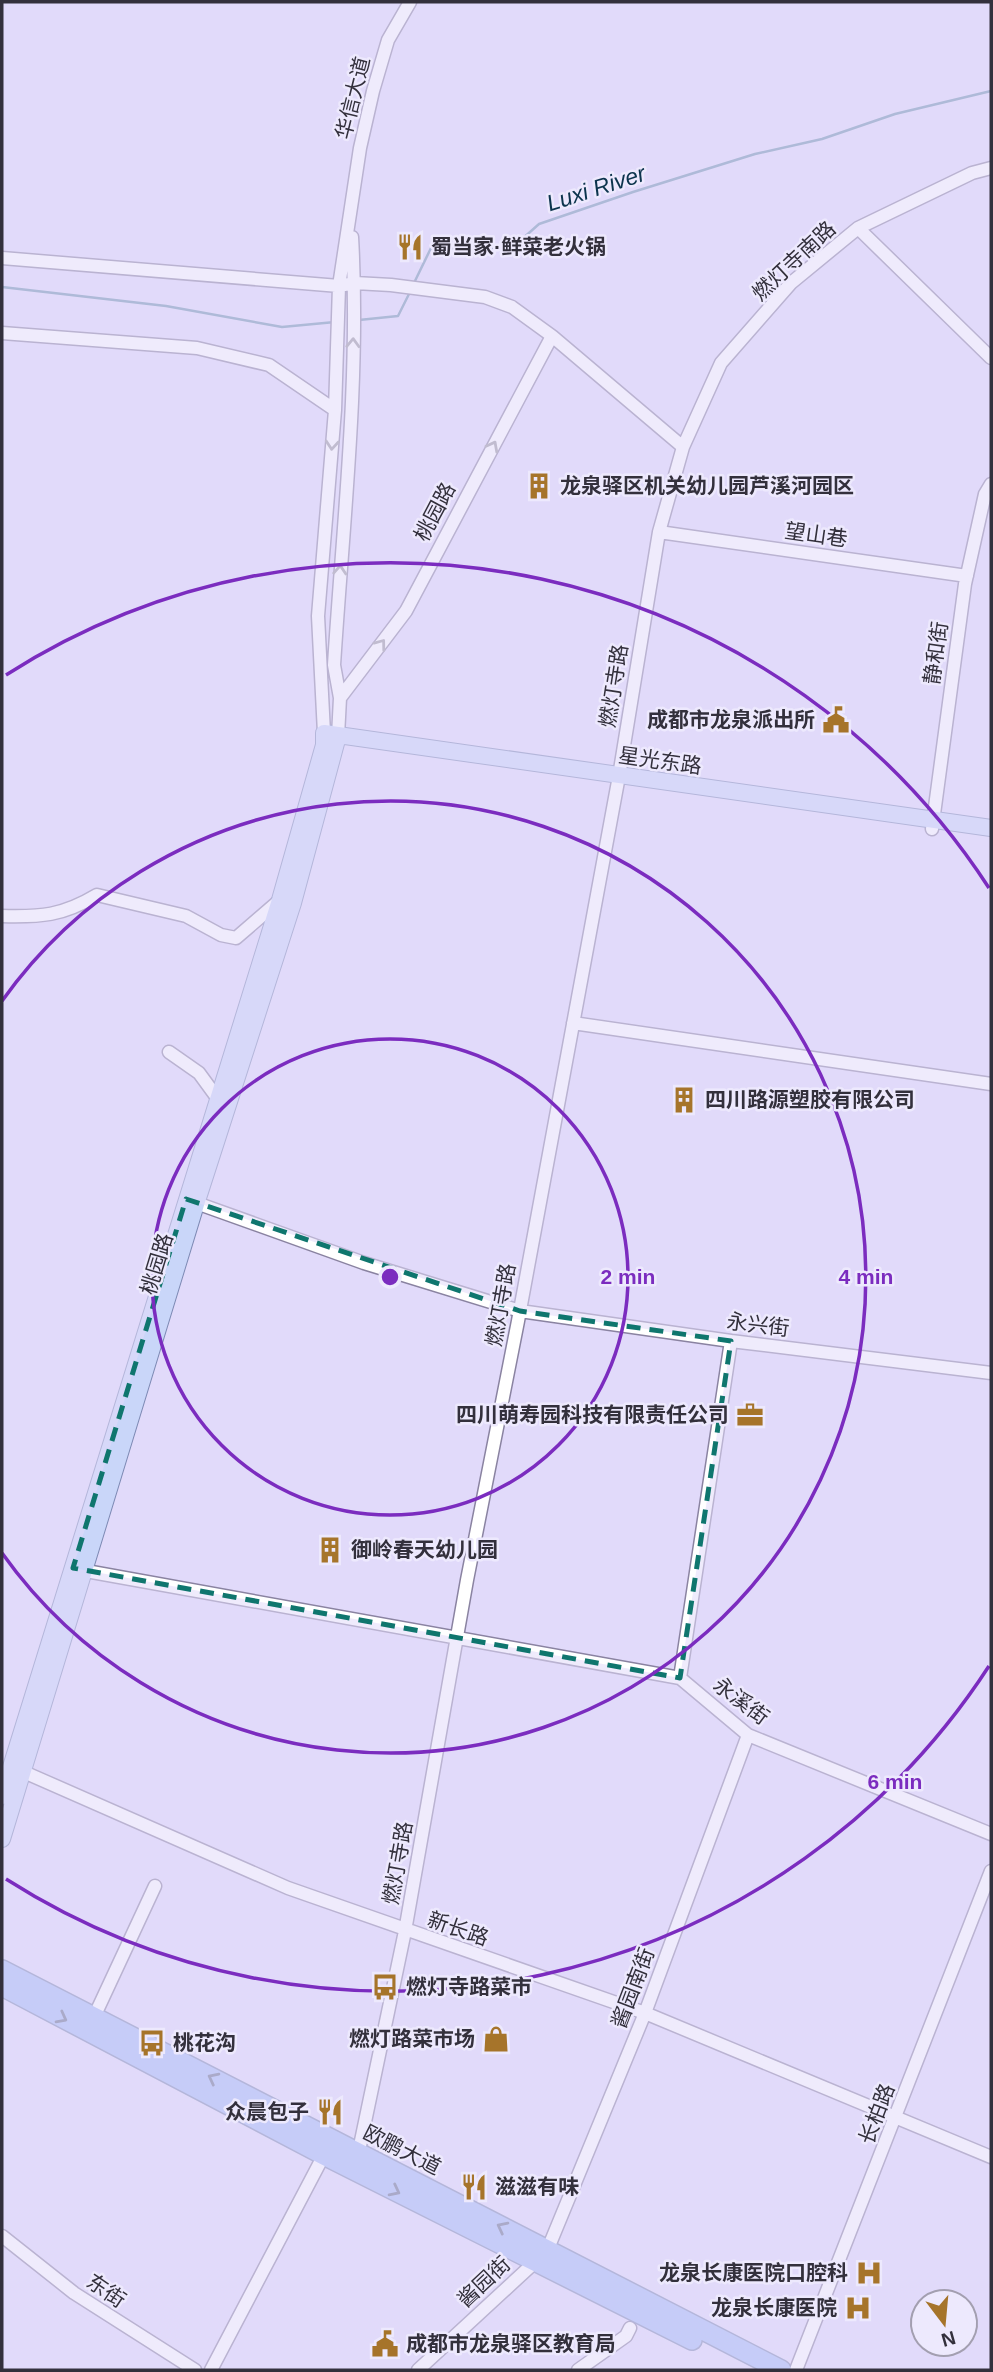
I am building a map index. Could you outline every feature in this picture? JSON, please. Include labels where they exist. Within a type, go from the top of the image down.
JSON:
[{"type":"highway","name":"欧鹏大道","points":[[2,1970],[94,2017],[328,2147]]},
{"type":"highway","name":"欧鹏大道","points":[[2,1986],[356,2161],[541,2256],[753,2370]]},
{"type":"highway","name":"欧鹏大道","points":[[541,2256],[781,2370]]},
{"type":"main road","name":"星光东路","points":[[331,740],[933,824],[991,828]]},
{"type":"main road","points":[[191,1200],[218,1099],[331,740]]},
{"type":"main road","name":"桃园路","points":[[2,1839],[17,1769],[191,1200],[293,904],[331,740]]},
{"type":"main road","name":"星光东路","points":[[933,824],[991,839]]},
{"type":"main road","points":[[2,1796],[17,1769]]},
{"type":"street","name":"华信大道","points":[[351,208],[360,148],[388,40],[410,2]]},
{"type":"street","name":"燃灯寺南路","points":[[683,447],[721,363],[791,283],[858,228],[972,173],[991,169]]},
{"type":"street","name":"桃园路","points":[[331,740],[340,698],[334,666],[352,375],[355,283],[351,208]]},
{"type":"street","points":[[331,740],[318,615],[335,410],[340,286],[351,208]]},
{"type":"street","points":[[858,228],[991,358]]},
{"type":"street","points":[[2,258],[340,286],[355,283],[391,285],[485,297],[512,307],[552,336],[683,447]]},
{"type":"street","points":[[2,332],[197,348],[269,365],[335,410]]},
{"type":"street","name":"桃园路","points":[[340,698],[406,611],[552,336]]},
{"type":"street","name":"燃灯寺路","points":[[356,2161],[405,1931],[617,781],[659,532],[683,447]]},
{"type":"street","name":"静和街","points":[[933,824],[967,576],[985,494],[991,484]]},
{"type":"street","name":"望山巷","points":[[659,532],[967,576]]},
{"type":"street","points":[[2,916],[48,917],[78,907],[97,895],[186,916],[221,935],[236,938],[280,900]]},
{"type":"street","points":[[573,1023],[991,1084]]},
{"type":"street","points":[[169,1052],[190,1064],[218,1099]]},
{"type":"street","name":"永兴街","points":[[191,1200],[364,1263],[520,1311],[731,1341],[991,1373]]},
{"type":"street","points":[[680,1678],[731,1341]]},
{"type":"street","name":"永溪街","points":[[79,1570],[680,1678],[748,1735],[991,1834]]},
{"type":"street","name":"酱园南街","points":[[541,2256],[645,2013],[748,1735]]},
{"type":"street","name":"新长路","points":[[17,1769],[288,1888],[645,2013],[991,2157]]},
{"type":"street","name":"长柏路","points":[[796,2370],[991,1871]]},
{"type":"street","points":[[94,2017],[155,1886]]},
{"type":"street","points":[[211,2370],[328,2147]]},
{"type":"street","name":"东街","points":[[2,2236],[74,2293],[195,2370]]},
{"type":"street","name":"酱园街","points":[[427,2367],[541,2256]]},
{"type":"street","points":[[578,2370],[626,2336],[630,2328]]},
{"type":"highlighted area","points":[[186,1199],[520,1311],[731,1341],[680,1678],[73,1568]]},
{"type":"waterway","name":"Luxi River","points":[[414,283],[431,248],[511,249],[539,224],[633,192],[755,154],[822,139],[895,114],[991,91]]},
{"type":"waterway","name":"Luxi River","points":[[2,287],[166,306],[282,327],[335,322]]},
{"type":"waterway","name":"Luxi River","points":[[359,320],[398,316],[410,292]]},
{"type":"place","name":"蜀当家·鲜菜老火锅","points":[[410,247]]},
{"type":"place","name":"龙泉驿区机关幼儿园芦溪河园区","points":[[539,486]]},
{"type":"place","name":"成都市龙泉派出所","points":[[836,720]]},
{"type":"place","name":"四川路源塑胶有限公司","points":[[684,1100]]},
{"type":"place","name":"四川萌寿园科技有限责任公司","points":[[750,1415]]},
{"type":"place","name":"御岭春天幼儿园","points":[[330,1550]]},
{"type":"place","name":"燃灯寺路菜市","points":[[385,1987]]},
{"type":"place","name":"燃灯路菜市场","points":[[496,2039]]},
{"type":"place","name":"桃花沟","points":[[152,2043]]},
{"type":"place","name":"众晨包子","points":[[330,2112]]},
{"type":"place","name":"滋滋有味","points":[[474,2187]]},
{"type":"place","name":"龙泉长康医院口腔科","points":[[869,2273]]},
{"type":"place","name":"龙泉长康医院","points":[[858,2308]]},
{"type":"place","name":"成都市龙泉驿区教育局","points":[[385,2344]]}]
